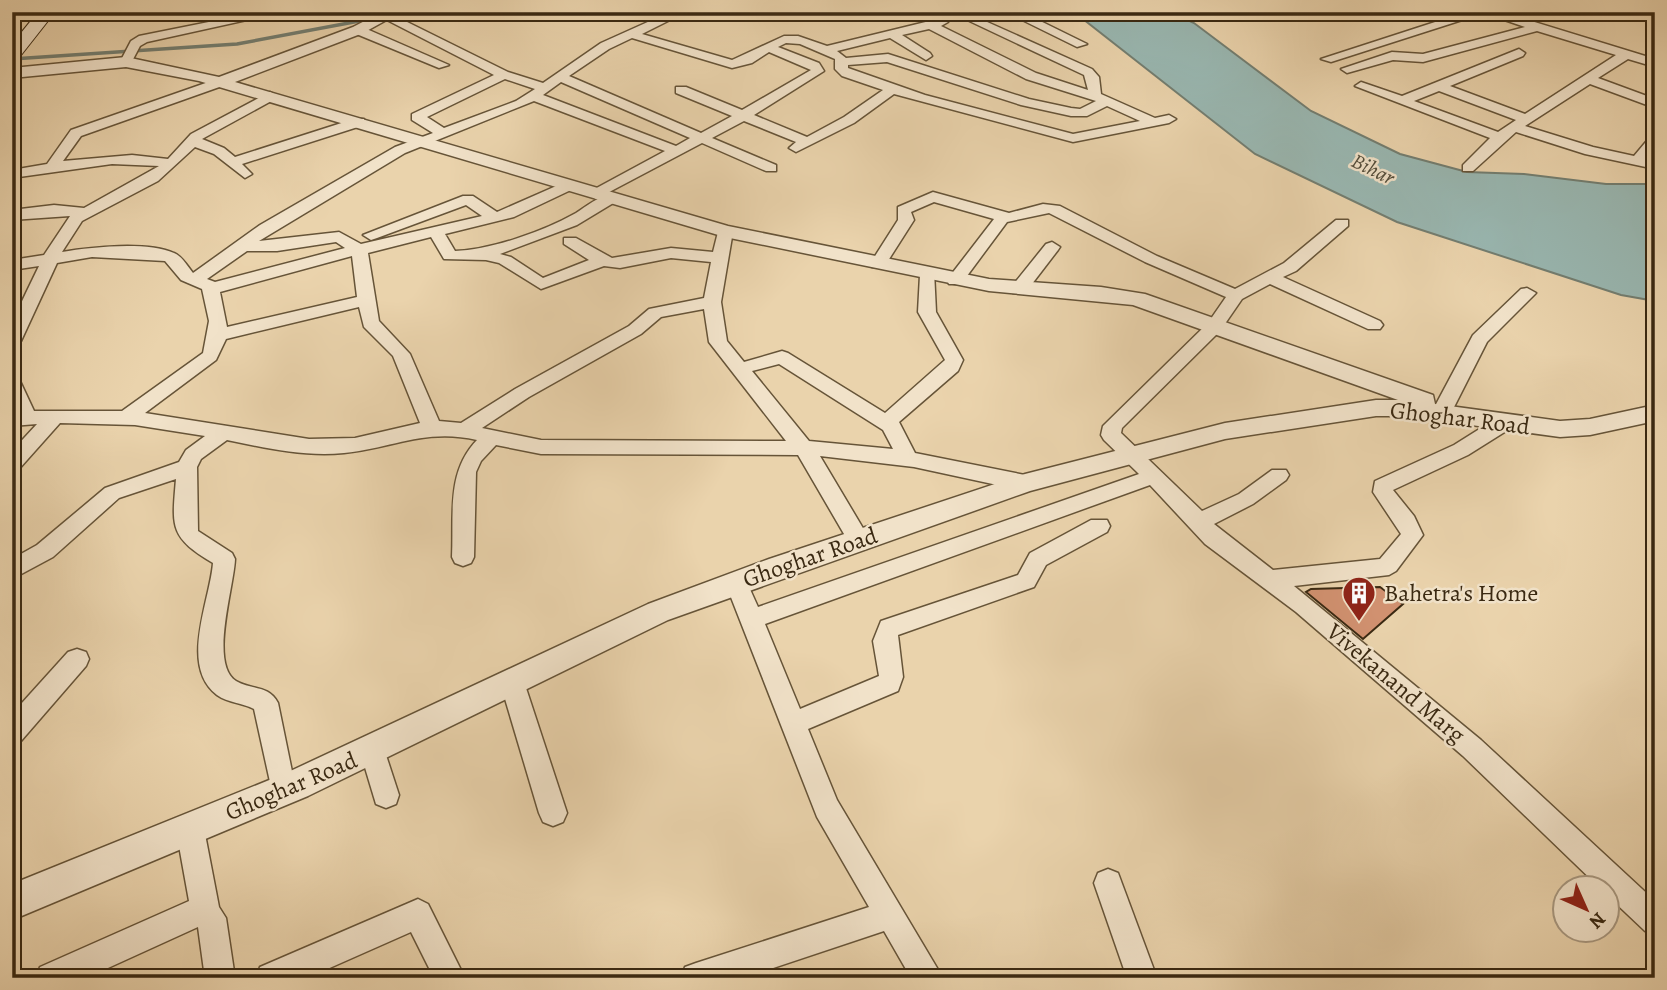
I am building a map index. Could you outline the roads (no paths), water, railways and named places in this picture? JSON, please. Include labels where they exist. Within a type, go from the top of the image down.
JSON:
[{"type":"main road","points":[[12,55],[47,12]]},
{"type":"street","points":[[126,62],[135,44],[143,39],[276,12]]},
{"type":"street","points":[[195,279],[266,228],[404,148],[504,112],[546,88],[605,46],[680,12]]},
{"type":"street","points":[[1012,12],[1081,44]]},
{"type":"street","points":[[1327,59],[1479,12]]},
{"type":"street","points":[[1489,12],[1623,57],[1655,63]]},
{"type":"street","points":[[51,168],[76,133],[358,30],[391,14],[504,75],[546,88]]},
{"type":"street","points":[[825,50],[974,14],[1088,72],[1102,98]]},
{"type":"street","points":[[931,25],[1031,76],[1102,98],[1154,122]]},
{"type":"street","points":[[1347,69],[1392,56],[1423,58],[1532,28]]},
{"type":"street","points":[[358,30],[443,65]]},
{"type":"street","points":[[630,34],[732,64],[791,39],[839,56],[843,62],[842,72],[892,89],[1073,138],[1169,119]]},
{"type":"street","points":[[892,34],[926,56]]},
{"type":"street","points":[[481,255],[571,222],[603,196],[675,150],[742,116],[818,71],[815,65],[770,48]]},
{"type":"street","points":[[1402,101],[1519,53]]},
{"type":"street","points":[[1623,57],[1655,72]]},
{"type":"street","points":[[1468,168],[1499,137],[1623,57]]},
{"type":"street","points":[[843,62],[888,58],[1026,102],[1071,112],[1082,113],[1102,98]]},
{"type":"street","points":[[12,73],[126,62],[220,82],[725,231],[928,275],[1019,289],[1122,296],[1457,412],[1479,339],[1527,293]]},
{"type":"street","points":[[443,134],[417,117],[504,75]]},
{"type":"street","points":[[560,77],[771,168]]},
{"type":"street","points":[[1589,79],[1655,104]]},
{"type":"street","points":[[1436,85],[1590,151],[1655,165]]},
{"type":"street","points":[[1361,86],[1499,137]]},
{"type":"street","points":[[790,151],[864,110],[892,89]]},
{"type":"street","points":[[681,90],[808,142]]},
{"type":"street","points":[[12,341],[51,257],[83,212],[153,178],[193,141],[270,96]]},
{"type":"street","points":[[533,96],[675,150]]},
{"type":"street","points":[[234,162],[359,122]]},
{"type":"street","points":[[1637,162],[1655,140]]},
{"type":"street","points":[[193,141],[219,151],[245,174]]},
{"type":"street","points":[[12,174],[110,161],[145,160],[171,164]]},
{"type":"street","points":[[244,246],[277,246],[335,237],[354,246],[436,232],[495,218],[533,205],[568,186]]},
{"type":"street","points":[[877,264],[906,220],[903,210],[923,198],[938,197],[1003,217],[1020,217],[1039,208],[1055,209],[1151,258],[1236,295]]},
{"type":"street","points":[[211,289],[354,246],[468,199],[495,218]]},
{"type":"street","points":[[12,215],[54,210],[83,212]]},
{"type":"street","points":[[955,279],[1003,217]]},
{"type":"street","points":[[1214,327],[1236,295],[1300,260],[1342,223]]},
{"type":"street","points":[[725,231],[712,302],[713,324],[718,342],[738,369],[761,392],[803,448],[859,540]]},
{"type":"street","points":[[436,232],[450,257],[481,255],[505,260],[541,284],[602,261]]},
{"type":"street","points":[[570,241],[602,261],[622,265],[673,253],[720,258]]},
{"type":"street","points":[[354,246],[370,323],[401,354],[432,428]]},
{"type":"street","points":[[1019,289],[1052,247]]},
{"type":"street","points":[[12,265],[51,257],[104,252],[167,255],[185,275],[211,289],[218,335],[215,347],[204,363],[125,418]]},
{"type":"street","points":[[889,425],[890,419],[953,364],[953,356],[927,312],[928,275]]},
{"type":"street","points":[[1270,278],[1374,325]]},
{"type":"street","points":[[218,335],[365,300]]},
{"type":"street","points":[[466,430],[522,393],[635,330],[655,313],[712,302]]},
{"type":"street","name":"Vivekanand Marg","points":[[1214,327],[1113,426],[1111,435],[1235,556],[1304,605],[1472,748],[1655,921]]},
{"type":"street","points":[[738,369],[782,357],[889,425],[908,458]]},
{"type":"street","points":[[12,383],[20,418],[55,415],[125,418],[277,443],[328,447],[348,446],[432,428],[466,430],[538,447],[803,448],[908,458],[968,468],[1025,484]]},
{"type":"street","name":"Ghoghar Road","points":[[12,902],[283,791],[373,751],[658,612],[736,582],[1025,484],[1130,454],[1225,431],[1376,408],[1457,412],[1504,423],[1560,429],[1590,427],[1655,413]]},
{"type":"street","points":[[12,464],[55,415]]},
{"type":"street","points":[[1268,579],[1371,572],[1388,565],[1412,535],[1406,518],[1382,492],[1382,486],[1461,450],[1504,423]]},
{"type":"street","points":[[223,433],[197,450],[187,467],[187,534],[195,542],[221,556],[225,563],[212,645],[211,670],[226,688],[265,703],[283,791]]},
{"type":"street","points":[[463,557],[466,472],[472,458],[492,436]]},
{"type":"street","points":[[12,570],[45,551],[104,498],[187,467]]},
{"type":"street","points":[[1199,522],[1246,499],[1279,475]]},
{"type":"street","points":[[751,619],[1154,476]]},
{"type":"street","points":[[791,724],[889,683],[892,675],[885,636],[889,628],[1026,581],[1038,559],[1099,526]]},
{"type":"street","points":[[736,582],[827,808],[928,978]]},
{"type":"street","points":[[12,733],[76,659]]},
{"type":"street","points":[[512,682],[552,813]]},
{"type":"street","points":[[373,751],[386,796]]},
{"type":"street","points":[[190,829],[206,913],[211,918],[220,978]]},
{"type":"street","points":[[1108,883],[1143,978]]},
{"type":"street","points":[[51,978],[188,915],[206,913]]},
{"type":"street","points":[[271,978],[418,914],[450,978]]},
{"type":"street","points":[[696,978],[748,970],[889,915]]},
{"type":"water","name":"Bihar","points":[[1074,12],[1171,12],[1194,23],[1311,111],[1400,154],[1467,172],[1524,174],[1606,184],[1655,184],[1655,301],[1621,295],[1397,222],[1255,154]]},
{"type":"waterway","points":[[12,59],[237,44],[370,19]]},
{"type":"place","name":"Bahetra's Home","points":[[1359,623]]}]
